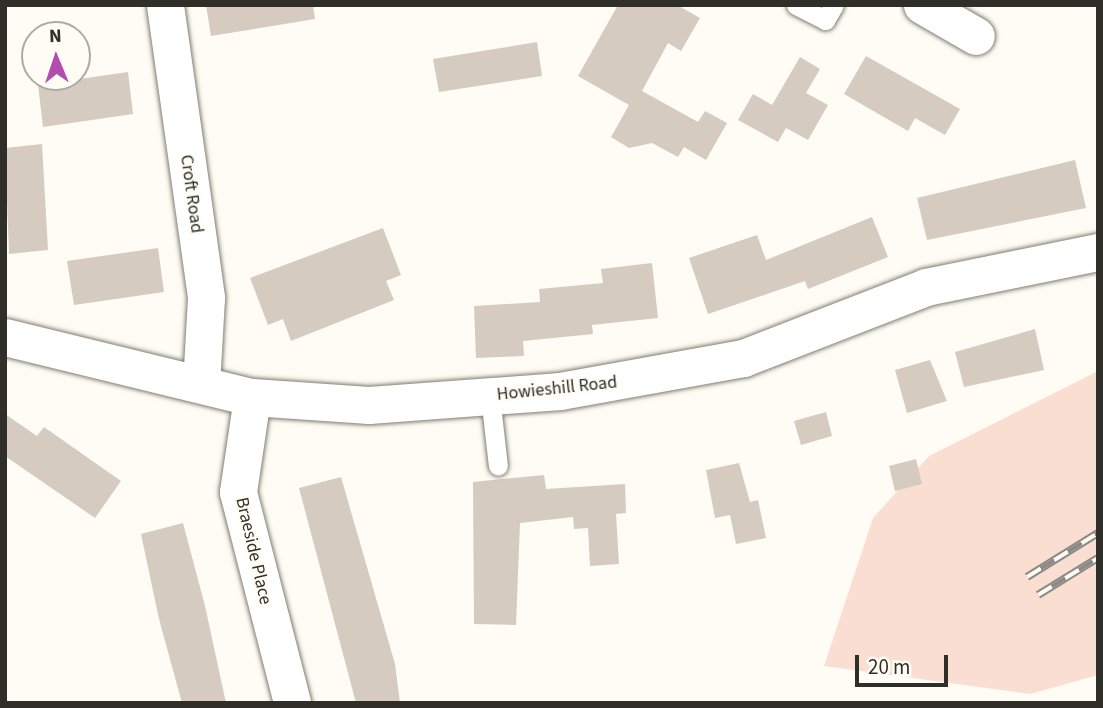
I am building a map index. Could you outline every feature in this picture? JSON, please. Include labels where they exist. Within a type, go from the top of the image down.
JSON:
[{"type":"street","name":"Croft Road","points":[[165,5],[205,298],[201,384]]},
{"type":"street","points":[[922,5],[976,36]]},
{"type":"street","name":"Howieshill Road","points":[[5,337],[251,397],[369,405],[490,396],[663,377],[744,358],[926,287],[1098,252]]},
{"type":"street","name":"Braeside Place","points":[[251,397],[238,492],[292,703]]},
{"type":"lane","points":[[796,5],[825,20],[834,5]]},
{"type":"lane","points":[[490,396],[498,466]]},
{"type":"shaded area","points":[[1098,371],[1098,675],[1030,694],[824,666],[873,518],[929,456]]},
{"type":"building","points":[[206,5],[313,5],[315,19],[211,36]]},
{"type":"building","points":[[618,5],[677,5],[700,18],[681,51],[668,43],[642,91],[698,122],[705,111],[727,123],[706,160],[684,147],[678,157],[652,143],[629,148],[611,137],[629,105],[578,76]]},
{"type":"building","points":[[537,42],[542,76],[439,92],[433,59]]},
{"type":"building","points":[[866,56],[960,109],[945,135],[915,118],[908,131],[844,94]]},
{"type":"building","points":[[800,57],[820,69],[806,93],[828,105],[808,140],[786,128],[778,142],[738,120],[753,94],[772,105]]},
{"type":"building","points":[[128,72],[133,114],[43,127],[39,91],[91,91],[91,77]]},
{"type":"building","points":[[42,144],[48,250],[9,254],[5,148]]},
{"type":"building","points":[[1075,160],[1086,208],[927,240],[917,198]]},
{"type":"building","points":[[872,217],[888,257],[808,289],[805,281],[708,314],[689,258],[757,235],[766,260]]},
{"type":"building","points":[[383,228],[401,275],[386,281],[394,300],[291,341],[283,319],[268,325],[250,278]]},
{"type":"building","points":[[158,248],[164,292],[74,305],[67,261]]},
{"type":"building","points":[[652,263],[658,318],[592,325],[593,334],[523,341],[524,356],[476,358],[474,306],[540,302],[539,289],[603,283],[601,269]]},
{"type":"building","points":[[1035,329],[1044,370],[964,387],[955,352]]},
{"type":"building","points":[[930,360],[947,401],[907,413],[895,370]]},
{"type":"building","points":[[826,412],[832,436],[801,445],[794,421]]},
{"type":"building","points":[[5,414],[37,436],[44,427],[121,481],[95,518],[5,456]]},
{"type":"building","points":[[916,459],[922,484],[895,491],[889,466]]},
{"type":"building","points":[[739,463],[750,502],[758,500],[766,538],[736,544],[730,515],[715,518],[706,470]]},
{"type":"building","points":[[544,475],[546,489],[625,484],[626,513],[616,514],[619,564],[590,566],[588,528],[574,529],[573,517],[520,523],[516,625],[474,624],[473,482]]},
{"type":"building","points":[[341,477],[395,664],[400,703],[356,703],[299,488]]},
{"type":"building","points":[[183,523],[205,606],[226,703],[182,703],[159,619],[141,534]]},
{"type":"railway","points":[[1027,577],[1098,533]]},
{"type":"railway","points":[[1038,595],[1098,558]]}]
